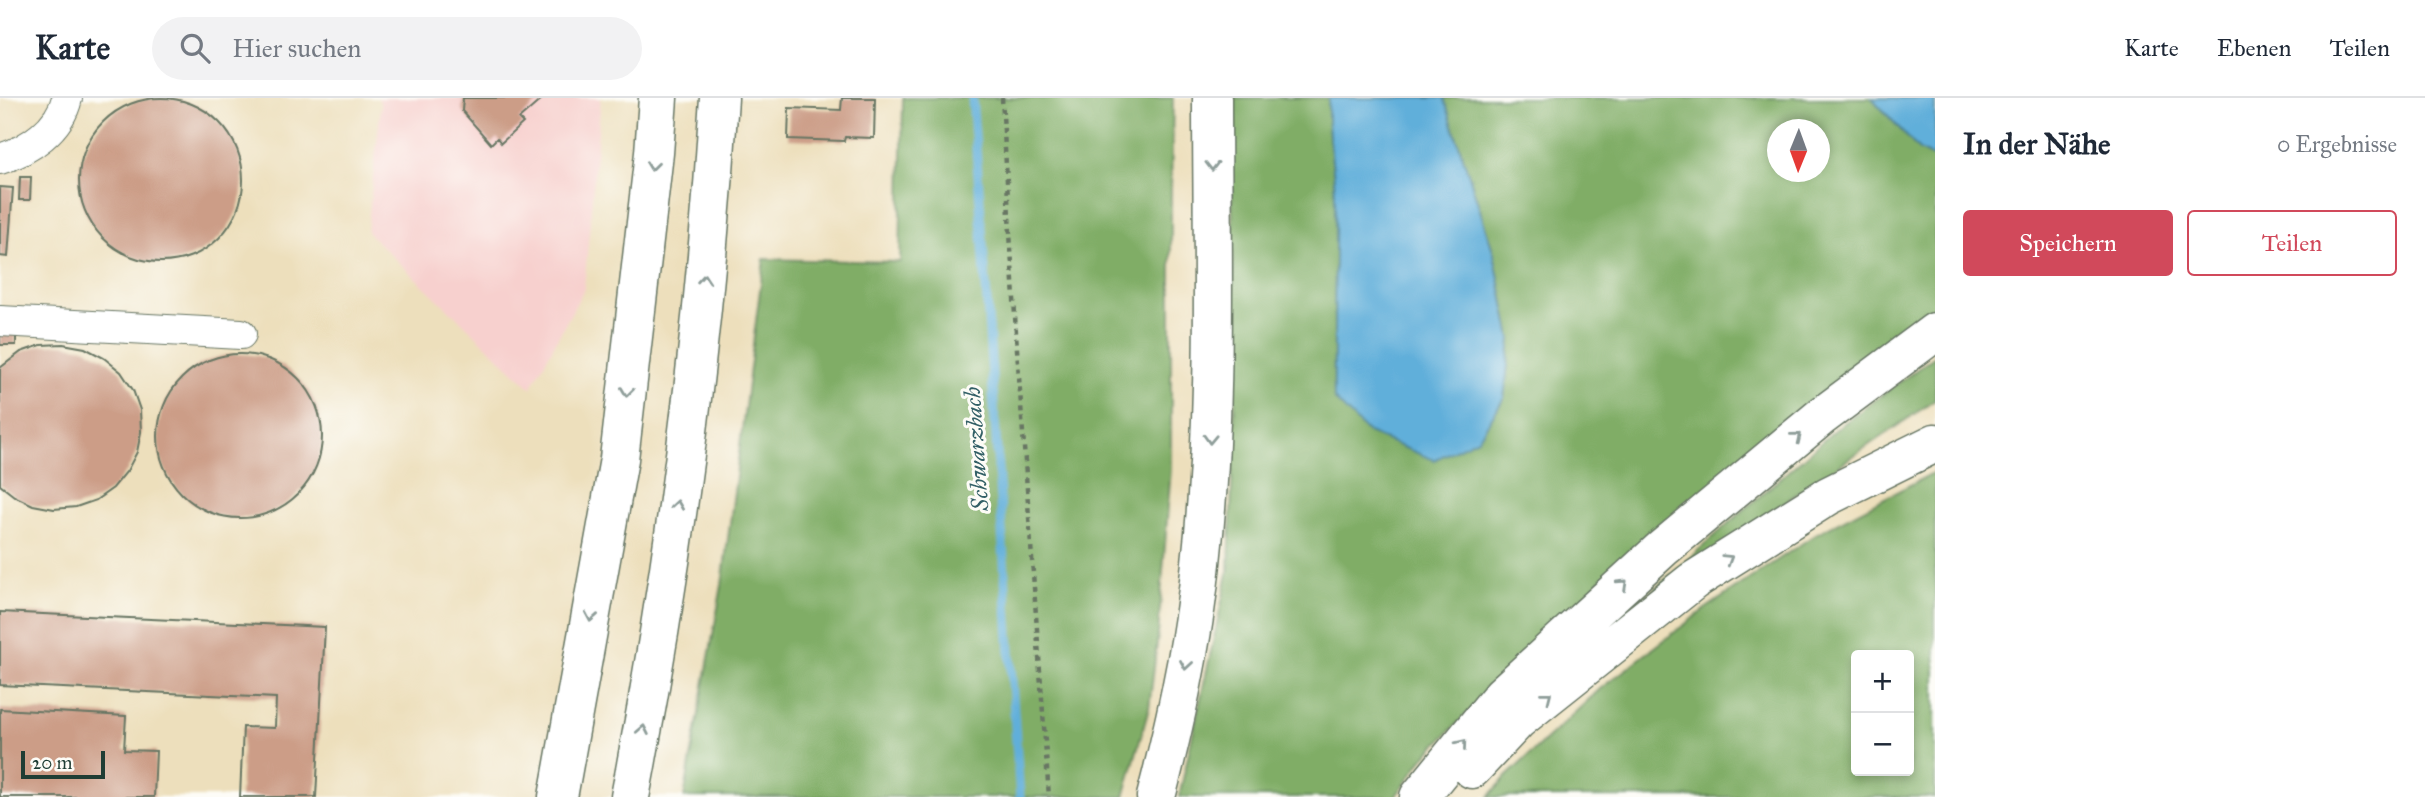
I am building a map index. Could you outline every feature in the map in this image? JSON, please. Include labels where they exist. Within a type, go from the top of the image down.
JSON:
[{"type":"highway","points":[[558,797],[619,458],[658,98]]},
{"type":"highway","points":[[630,797],[655,665],[696,363],[719,98]]},
{"type":"highway","points":[[1156,797],[1178,714],[1201,565],[1213,370],[1212,98]]},
{"type":"highway","points":[[1419,797],[1502,695],[1662,549],[1822,416],[1935,332]]},
{"type":"highway","points":[[1448,797],[1517,720],[1693,580],[1828,496],[1935,443]]},
{"type":"lane","points":[[0,159],[16,154],[45,135],[65,107],[67,98]]},
{"type":"lane","points":[[0,321],[241,334]]},
{"type":"path","points":[[1002,98],[1049,797]]},
{"type":"shaded area","points":[[378,98],[601,98],[584,289],[531,388],[367,232],[381,105]]},
{"type":"green space","points":[[903,98],[1173,98],[1171,468],[1158,635],[1149,708],[1124,797],[684,797],[722,585],[764,259],[900,262]]},
{"type":"green space","points":[[1231,98],[1329,98],[1328,122],[1335,194],[1334,399],[1478,438],[1504,398],[1511,339],[1494,254],[1444,98],[1872,98],[1919,150],[1935,158],[1935,320],[1599,581],[1426,755],[1395,797],[1179,797],[1229,569],[1235,401]]},
{"type":"green space","points":[[1935,356],[1935,400],[1644,598],[1836,429]]},
{"type":"green space","points":[[1935,472],[1935,797],[1489,797],[1506,777],[1600,689],[1705,609],[1819,532]]},
{"type":"water","points":[[1329,98],[1444,98],[1494,254],[1511,339],[1504,398],[1478,439],[1434,460],[1368,433],[1334,399],[1335,194],[1328,122]]},
{"type":"water","points":[[1872,98],[1935,98],[1935,158],[1919,150]]},
{"type":"building","points":[[161,98],[193,104],[219,122],[237,148],[243,180],[237,212],[219,238],[193,256],[161,262],[129,256],[103,238],[85,212],[79,180],[85,148],[103,122],[129,104]]},
{"type":"building","points":[[463,98],[543,98],[519,119],[523,123],[501,143],[497,138],[491,144],[462,111]]},
{"type":"building","points":[[842,98],[875,98],[874,138],[845,137],[844,141],[788,139],[789,108],[841,110]]},
{"type":"building","points":[[20,177],[31,177],[30,200],[19,200]]},
{"type":"building","points":[[0,187],[13,188],[8,257],[0,256]]},
{"type":"building","points":[[0,330],[16,331],[16,345],[0,345]]},
{"type":"building","points":[[63,344],[85,348],[104,358],[121,372],[133,390],[140,410],[141,432],[137,452],[127,471],[113,488],[96,500],[76,507],[54,509],[33,505],[14,496],[0,485],[0,368],[21,352],[41,345]]},
{"type":"building","points":[[240,354],[272,360],[298,378],[316,404],[322,436],[316,468],[298,494],[272,512],[240,518],[208,512],[182,494],[164,468],[158,436],[164,404],[182,378],[208,360]]},
{"type":"building","points":[[0,612],[325,627],[316,797],[240,797],[243,727],[275,728],[276,698],[0,685]]},
{"type":"building","points":[[0,709],[126,716],[124,750],[156,751],[154,797],[0,797]]},
{"type":"waterway","name":"Schwarzbach","points":[[972,98],[1020,797]]}]
